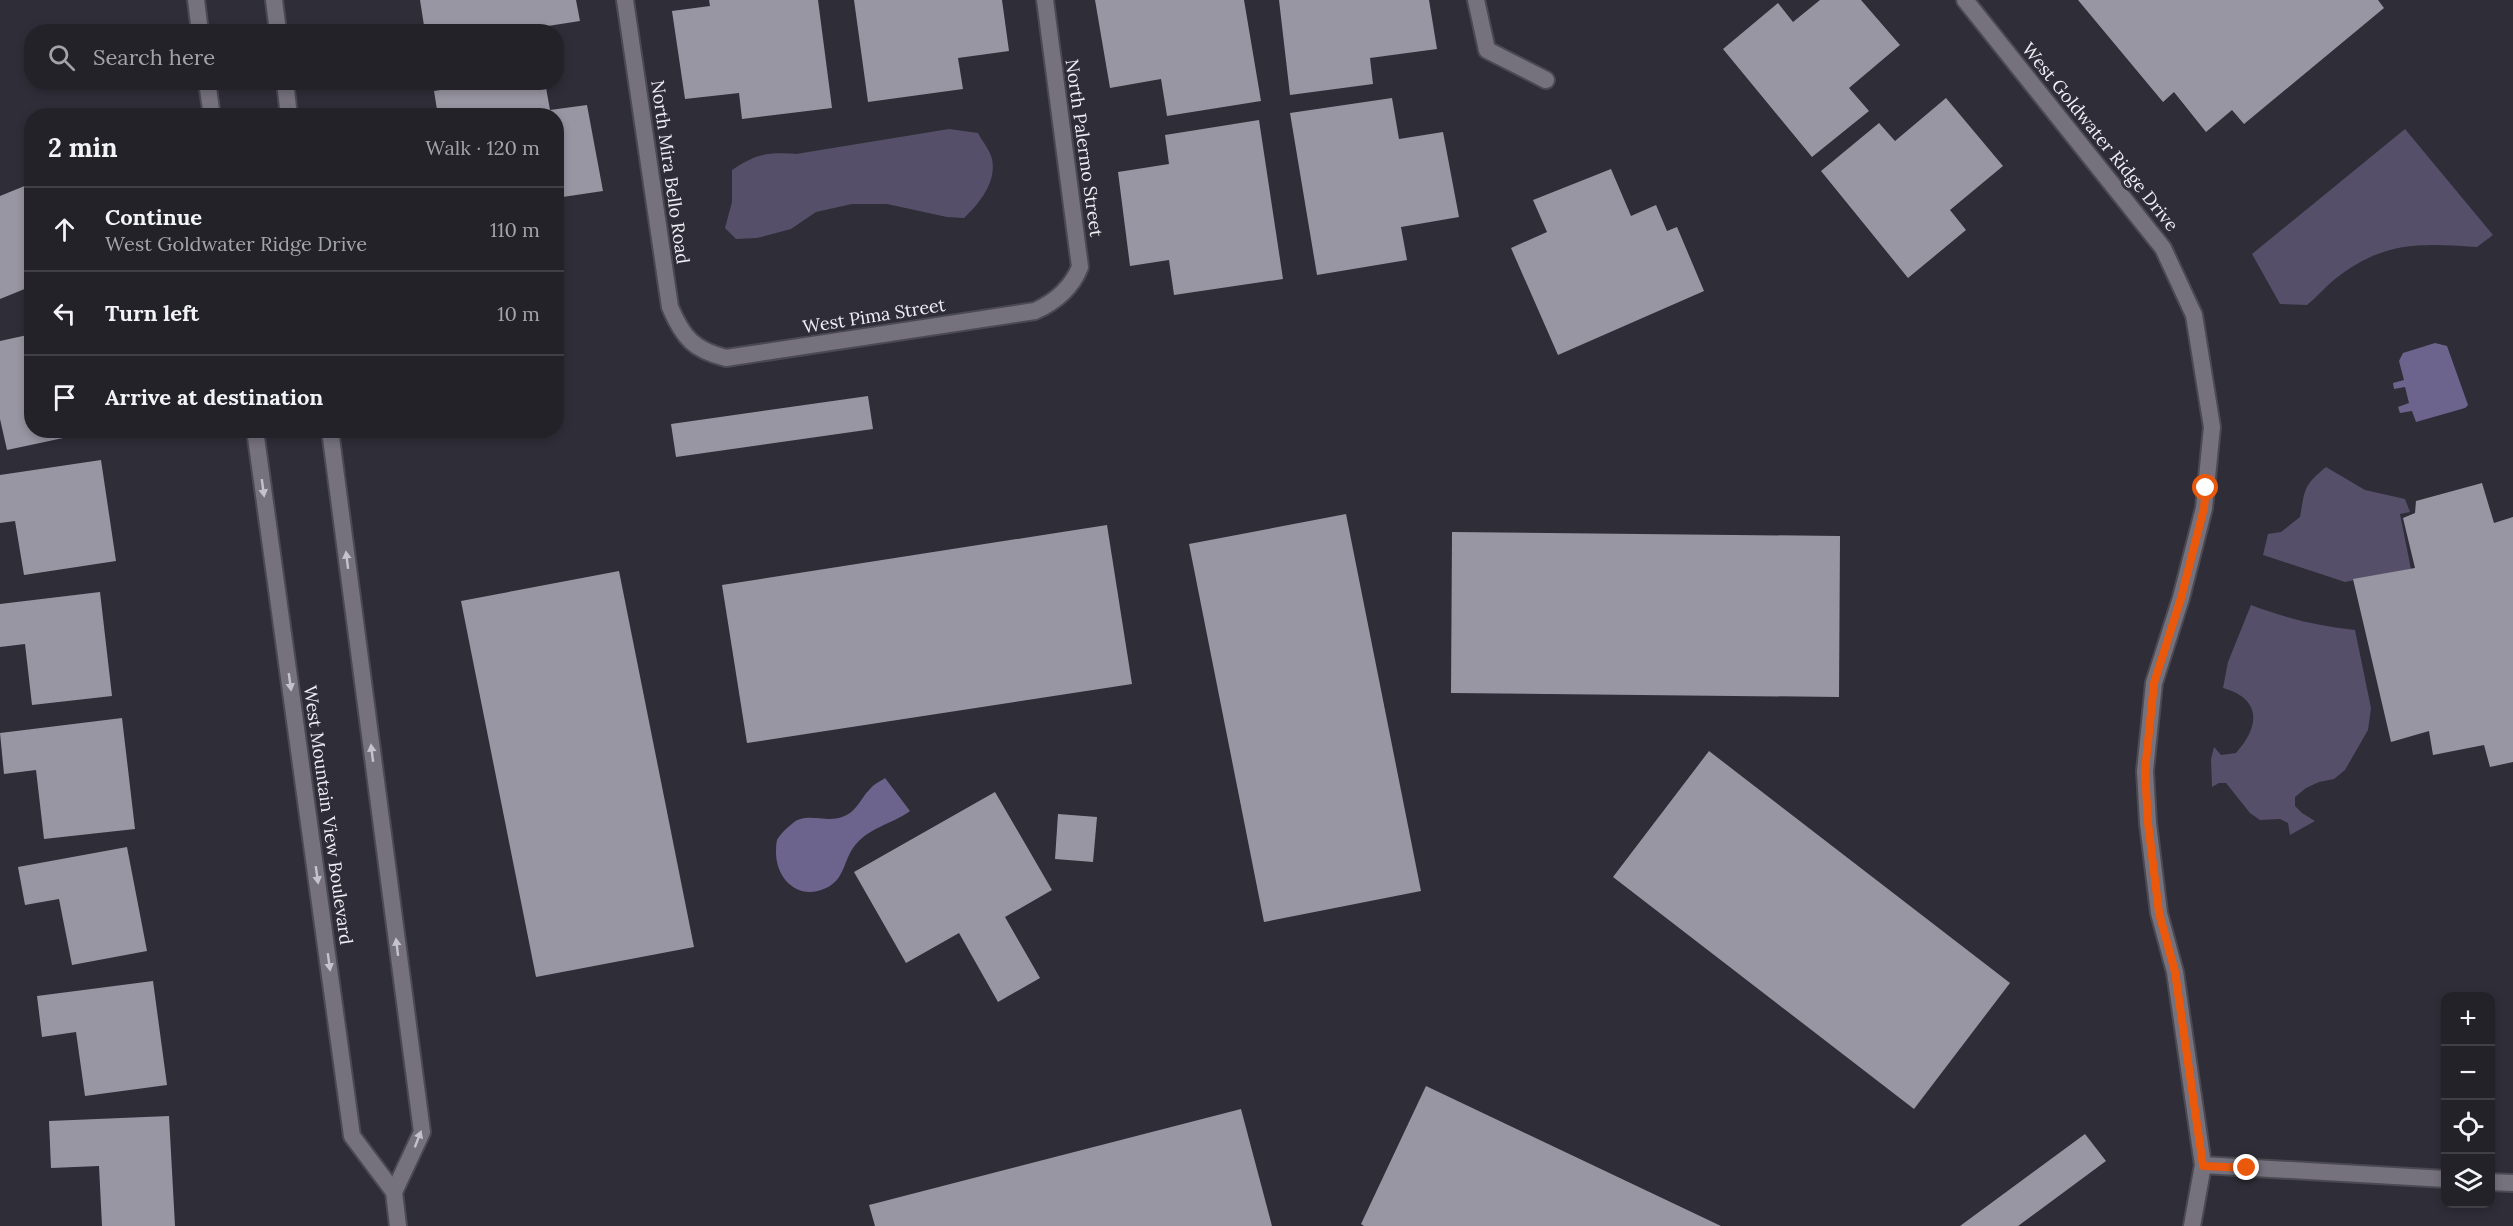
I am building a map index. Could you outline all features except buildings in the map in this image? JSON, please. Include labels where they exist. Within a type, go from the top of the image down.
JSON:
[{"type":"street","points":[[196,0],[199,24]]},
{"type":"street","points":[[274,0],[277,24]]},
{"type":"street","name":"North Mira Bello Road","points":[[625,0],[670,307],[677,324],[692,344]]},
{"type":"street","name":"North Palermo Street","points":[[1045,0],[1080,267],[1074,282],[1060,294]]},
{"type":"street","points":[[1476,0],[1487,50],[1546,80]]},
{"type":"street","name":"West Goldwater Ridge Drive","points":[[1965,0],[2163,248],[2194,315],[2212,427],[2204,508],[2181,598],[2154,683],[2145,771],[2148,823],[2159,913],[2175,972],[2203,1166],[2192,1226]]},
{"type":"street","points":[[208,90],[211,108]]},
{"type":"street","points":[[286,90],[288,108]]},
{"type":"street","name":"West Pima Street","points":[[692,344],[707,353],[726,358],[1035,311],[1047,306],[1060,294]]},
{"type":"street","name":"West Mountain View Boulevard","points":[[256,438],[352,1136],[394,1192]]},
{"type":"street","points":[[331,438],[422,1132],[394,1192],[398,1226]]},
{"type":"street","points":[[2203,1166],[2441,1179]]},
{"type":"street","points":[[2495,1182],[2513,1183]]},
{"type":"shaded area","points":[[949,129],[978,133],[992,159],[992,176],[986,192],[964,218],[947,217],[887,204],[852,204],[816,212],[791,229],[757,238],[736,239],[725,228],[732,202],[732,170],[748,160],[769,154],[796,154]]},
{"type":"shaded area","points":[[2405,129],[2493,235],[2477,247],[2419,245],[2386,251],[2370,257],[2335,279],[2307,305],[2280,304],[2252,254]]},
{"type":"shaded area","points":[[2435,343],[2447,346],[2468,405],[2465,408],[2416,422],[2412,411],[2400,413],[2398,407],[2409,403],[2405,387],[2394,389],[2393,383],[2404,380],[2399,361],[2403,353]]},
{"type":"shaded area","points":[[2326,467],[2365,490],[2405,499],[2410,512],[2400,514],[2411,569],[2345,582],[2263,555],[2268,534],[2281,532],[2300,517],[2306,489]]},
{"type":"shaded area","points":[[2251,605],[2302,621],[2355,630],[2371,708],[2368,730],[2345,770],[2334,779],[2306,788],[2295,797],[2295,806],[2315,821],[2290,835],[2288,823],[2280,819],[2260,820],[2250,813],[2226,783],[2219,783],[2212,787],[2211,759],[2214,747],[2221,755],[2236,753],[2250,733],[2253,723],[2251,706],[2245,699],[2223,688],[2228,662]]},
{"type":"shaded area","points":[[885,778],[910,811],[859,841],[853,848],[840,876],[832,885],[807,892],[791,886],[780,872],[777,863],[777,842],[782,833],[793,823],[804,818],[836,819],[847,815],[855,809],[872,787]]},
{"type":"route","points":[[2206,488],[2204,508],[2181,598],[2154,683],[2145,771],[2148,823],[2159,913],[2175,972],[2203,1166],[2247,1168]]}]
